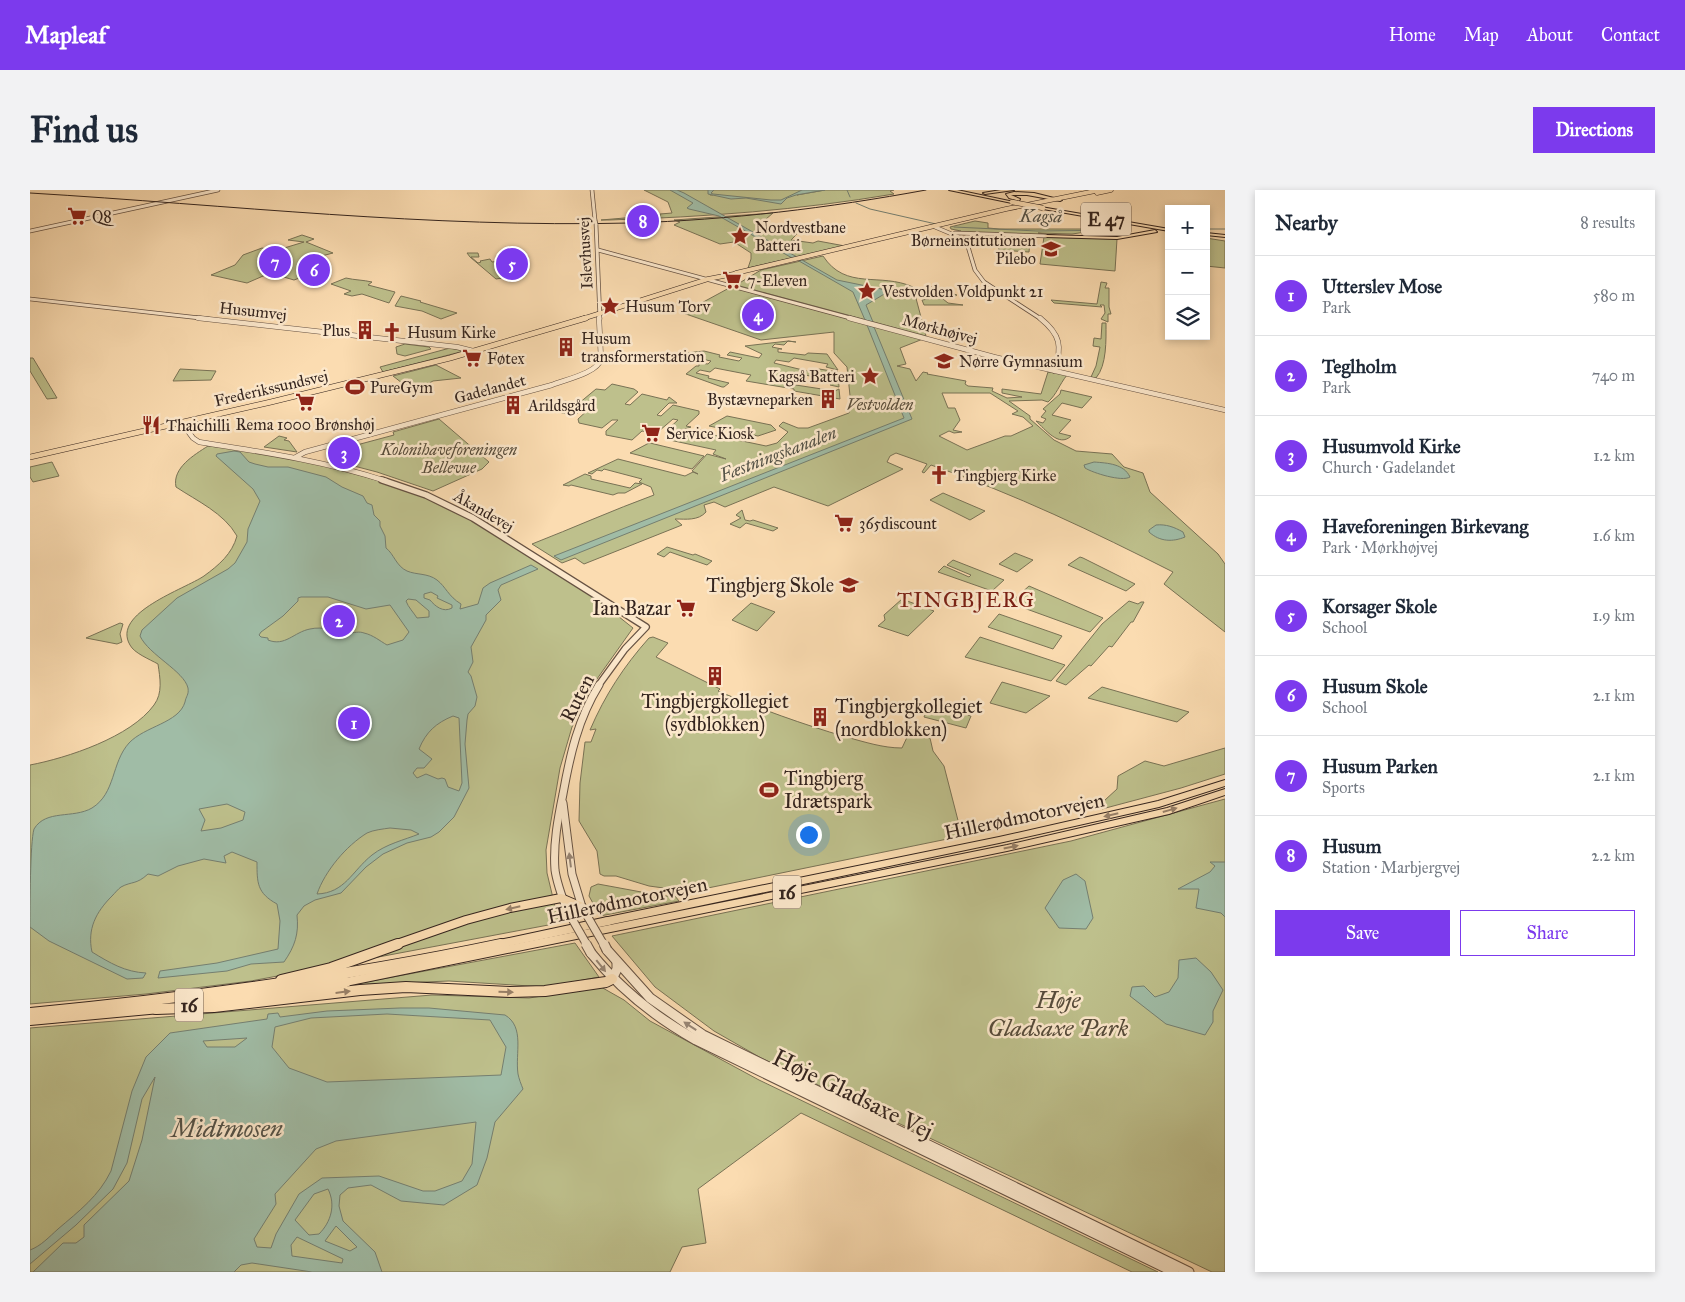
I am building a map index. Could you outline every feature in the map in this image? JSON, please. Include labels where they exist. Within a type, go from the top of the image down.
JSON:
[{"type":"highway","name":"E 47","points":[[951,190],[1015,201]]},
{"type":"highway","name":"E 47","points":[[959,190],[1165,229]]},
{"type":"highway","points":[[966,190],[987,193],[1012,190]]},
{"type":"highway","points":[[1028,190],[1057,199]]},
{"type":"highway","points":[[1015,201],[1008,194],[1015,191],[1028,191],[1057,199]]},
{"type":"highway","points":[[1034,205],[1057,199]]},
{"type":"highway","name":"E 47","points":[[1046,207],[1064,212],[1165,229]]},
{"type":"highway","points":[[1064,212],[1123,225],[1131,231],[1128,235],[1111,238]]},
{"type":"highway","points":[[1046,236],[1124,238],[1146,232],[1165,230]]},
{"type":"highway","points":[[1210,236],[1225,238]]},
{"type":"highway","name":"Hillerødmotorvejen","points":[[608,921],[999,840],[1159,804],[1225,783]]},
{"type":"highway","name":"Hillerødmotorvejen","points":[[346,982],[1007,848],[1169,811],[1225,792]]},
{"type":"main road","points":[[937,227],[1100,190]]},
{"type":"main road","points":[[1057,199],[1111,190]]},
{"type":"main road","points":[[937,227],[1034,205]]},
{"type":"main road","name":"Frederikssundsvej","points":[[30,457],[309,393],[473,351],[600,314],[709,279],[937,227]]},
{"type":"main road","points":[[235,991],[331,968],[466,920],[561,898],[582,907]]},
{"type":"main road","name":"Hillerødmotorvejen","points":[[30,1013],[235,991],[317,979],[426,960],[608,921]]},
{"type":"main road","points":[[156,1009],[214,1007],[360,990],[406,987],[510,992],[545,991],[606,982],[612,979]]},
{"type":"main road","name":"Hillerødmotorvejen","points":[[30,1020],[156,1009],[255,997],[346,982]]},
{"type":"street","points":[[30,231],[218,190]]},
{"type":"street","name":"Islevhusvej","points":[[592,190],[598,250],[600,363]]},
{"type":"street","points":[[937,227],[955,234],[968,242],[971,264],[983,282],[999,294],[1040,318],[1057,335],[1060,349],[1054,371]]},
{"type":"street","points":[[955,234],[1046,236]]},
{"type":"street","name":"Mørkhøjvej","points":[[598,250],[1054,371],[1225,410]]},
{"type":"street","name":"Husumvej","points":[[30,299],[458,347],[473,351]]},
{"type":"street","name":"Gadelandet","points":[[296,457],[305,452],[553,384],[585,373],[600,363]]},
{"type":"street","name":"Åkandevej","points":[[182,422],[193,438],[199,442],[296,457],[385,480],[452,507],[488,527],[646,626]]},
{"type":"street","name":"Ruten","points":[[561,898],[554,862],[554,841],[574,739],[584,713],[597,688],[636,636],[646,626]]},
{"type":"street","name":"Ruten","points":[[562,796],[572,874],[582,907]]},
{"type":"street","name":"Høje Gladsaxe Vej","points":[[561,898],[591,953],[612,979],[656,1016],[696,1040],[1174,1272]]},
{"type":"street","name":"Høje Gladsaxe Vej","points":[[582,907],[607,950],[639,988],[666,1010],[733,1051],[1189,1272]]},
{"type":"street","points":[[612,979],[617,969],[617,962]]},
{"type":"green space","points":[[644,190],[710,190],[710,195],[713,195],[711,193],[714,190],[810,190],[797,195],[825,190],[894,190],[890,191],[894,194],[788,208],[660,218],[660,214],[672,213],[668,202]]},
{"type":"green space","points":[[773,213],[758,226],[769,223],[764,227],[797,234],[791,240],[813,243],[818,241],[845,246],[748,268],[751,253],[734,242],[720,244],[674,225],[680,222],[674,220]]},
{"type":"green space","points":[[636,217],[659,218],[609,220],[601,220]]},
{"type":"green space","points":[[975,221],[988,223],[988,228],[999,229],[1120,229],[1127,232],[1109,236],[1086,232],[1072,234],[1038,233],[1061,236],[959,232],[961,231],[951,229],[950,227]]},
{"type":"green space","points":[[302,235],[314,239],[306,242],[333,253],[310,259],[329,267],[294,280],[270,273],[247,283],[211,275],[235,265],[243,255],[262,248],[270,250],[281,249],[304,242],[288,240]]},
{"type":"green space","points":[[1044,237],[1117,239],[1115,271],[1040,264]]},
{"type":"green space","points":[[997,238],[1030,241],[1029,252],[999,250]]},
{"type":"green space","points":[[1210,239],[1225,241],[1225,268],[1210,266]]},
{"type":"green space","points":[[467,253],[478,253],[479,257],[471,257],[478,263],[490,259],[492,262],[499,261],[499,264],[503,264],[503,268],[500,271],[510,271],[511,273],[506,273],[506,275],[521,275],[496,279],[470,257]]},
{"type":"green space","points":[[823,256],[832,267],[842,274],[864,279],[901,283],[913,287],[926,336],[736,285],[761,270]]},
{"type":"green space","points":[[346,278],[372,282],[368,285],[395,292],[389,303],[362,294],[352,296],[344,294],[351,291],[331,284]]},
{"type":"green space","points":[[1101,282],[1107,283],[1105,288],[1109,288],[1111,314],[1108,314],[1108,322],[1101,319],[1105,313],[1104,305],[1100,305],[1102,307],[1054,303],[1051,300],[1097,304]]},
{"type":"green space","name":"Vestvolden","points":[[731,287],[923,339],[900,348],[906,364],[897,366],[910,369],[916,381],[923,372],[966,381],[965,384],[968,386],[993,388],[992,391],[1007,398],[1022,397],[1002,393],[1002,389],[1041,394],[1048,372],[1067,375],[1048,402],[1042,400],[1009,401],[1030,416],[1030,419],[1054,440],[1076,451],[1112,454],[1124,467],[1143,473],[1150,492],[1218,554],[1225,564],[1225,632],[1164,584],[1173,572],[1084,528],[993,488],[931,465],[924,473],[922,472],[927,464],[896,453],[890,456],[887,462],[903,469],[828,506],[774,487],[725,507],[714,502],[704,505],[706,512],[699,517],[675,519],[682,525],[584,564],[575,558],[562,563],[532,544],[654,495],[651,487],[639,482],[642,479],[604,469],[602,471],[597,470],[592,474],[588,473],[618,459],[685,476],[693,472],[698,474],[692,471],[707,454],[726,459],[713,454],[716,450],[665,439],[700,430],[705,431],[704,433],[766,446],[777,443],[788,432],[779,426],[783,422],[798,428],[808,428],[849,413],[851,405],[847,367],[834,353],[834,332],[761,340],[683,313]],"holes":[[[942,393],[990,393],[1018,411],[1012,414],[1023,417],[1033,426],[1011,436],[1005,436],[967,450],[939,436],[949,431],[954,433],[962,432],[953,430],[960,420],[955,408],[948,408]]]},
{"type":"green space","points":[[931,287],[957,295],[933,294],[933,298],[963,305],[924,305],[922,300],[929,299],[924,296]]},
{"type":"green space","points":[[401,296],[457,313],[441,319],[422,311],[395,306]]},
{"type":"green space","points":[[1102,323],[1106,323],[1105,352],[1100,373],[1096,378],[1091,377],[1096,366],[1100,347],[1093,346],[1094,338],[1101,339]]},
{"type":"green space","points":[[788,341],[784,345],[775,344],[772,347],[782,349],[778,349],[778,352],[805,355],[808,353],[827,354],[838,370],[826,367],[828,364],[794,358],[789,362],[776,360],[774,363],[807,371],[819,369],[838,372],[839,387],[830,385],[833,381],[796,373],[785,373],[788,376],[786,378],[780,376],[777,380],[790,382],[789,384],[835,391],[839,389],[840,399],[746,381],[751,375],[715,368],[710,372],[700,370],[696,373],[729,383],[722,387],[686,374],[696,366],[699,366],[699,363],[708,364],[711,361],[677,354],[704,351],[720,355],[719,357],[739,361],[742,358],[727,355],[730,352],[759,358],[762,354],[745,346]]},
{"type":"green space","points":[[405,344],[429,347],[431,349],[405,356],[397,354],[396,347]]},
{"type":"green space","points":[[450,348],[464,351],[383,372],[380,367]]},
{"type":"green space","points":[[30,358],[33,358],[57,398],[47,399],[30,371]]},
{"type":"green space","points":[[436,365],[461,378],[433,381],[420,388],[411,390],[393,376]]},
{"type":"green space","points":[[180,369],[216,371],[211,380],[173,381]]},
{"type":"green space","points":[[612,384],[634,389],[638,392],[625,404],[630,405],[642,394],[667,400],[669,397],[677,403],[669,403],[657,415],[661,416],[673,405],[699,411],[699,414],[686,426],[691,427],[669,434],[665,432],[678,420],[673,419],[659,431],[650,429],[647,432],[642,431],[632,440],[606,435],[606,431],[618,420],[612,420],[602,428],[579,423],[578,419],[590,408],[584,408],[574,416],[548,409],[565,401],[578,404],[596,389],[605,390]]},
{"type":"green space","points":[[1061,390],[1092,397],[1082,408],[1062,403],[1052,415],[1071,420],[1059,433],[1071,436],[1062,440],[1052,436],[1036,421],[1043,423],[1046,419],[1041,417],[1046,411],[1043,409],[1060,394]]},
{"type":"green space","points":[[727,416],[771,425],[776,430],[758,436],[709,426]]},
{"type":"green space","name":"Kolonihaveforeningen Bellevue","points":[[439,419],[489,462],[482,469],[433,491],[377,472],[335,461],[361,453],[353,446],[394,435],[393,432]]},
{"type":"green space","points":[[279,436],[287,438],[284,440],[289,441],[297,452],[264,447]]},
{"type":"green space","points":[[649,443],[704,456],[692,469],[630,453]]},
{"type":"green space","points":[[208,446],[237,449],[322,464],[383,482],[428,499],[472,520],[594,597],[633,628],[592,686],[572,727],[560,768],[546,850],[547,873],[559,923],[251,981],[146,994],[30,1004],[30,765],[62,757],[114,736],[144,716],[157,700],[160,685],[158,664],[138,653],[130,645],[127,633],[131,623],[153,603],[204,576],[215,568],[228,554],[237,536],[218,514],[176,487],[177,474],[181,468]]},
{"type":"green space","points":[[52,462],[59,476],[33,482],[30,477],[30,467]]},
{"type":"green space","points":[[585,474],[591,476],[591,479],[630,488],[635,483],[642,484],[625,493],[613,495],[571,485],[563,485]]},
{"type":"green space","points":[[943,493],[985,511],[970,520],[930,500]]},
{"type":"green space","points":[[742,510],[745,520],[753,520],[778,528],[773,531],[746,523],[740,528],[730,524],[741,518],[736,515]]},
{"type":"green space","points":[[667,547],[695,554],[712,561],[707,565],[670,552],[664,557],[657,554]]},
{"type":"green space","points":[[1015,553],[1033,560],[1017,572],[999,564]]},
{"type":"green space","points":[[1080,557],[1135,584],[1126,591],[1068,565]]},
{"type":"green space","points":[[953,560],[1004,580],[992,591],[938,572],[944,566],[969,577],[971,575],[947,565]]},
{"type":"green space","points":[[1029,586],[1103,618],[1090,632],[1010,603]]},
{"type":"green space","points":[[902,599],[934,611],[908,636],[878,626],[885,620],[884,615]]},
{"type":"green space","points":[[1129,601],[1138,604],[1144,602],[1133,622],[1131,622],[1112,647],[1109,646],[1091,666],[1089,665],[1066,685],[1056,681],[1102,624]]},
{"type":"green space","points":[[751,603],[775,612],[757,631],[732,620]]},
{"type":"green space","points":[[999,614],[1062,636],[1053,649],[988,627]]},
{"type":"green space","points":[[120,623],[123,624],[120,634],[122,642],[117,644],[86,638]]},
{"type":"green space","name":"Tingbjerg Idrætspark","points":[[653,637],[668,643],[656,657],[720,689],[718,691],[781,716],[846,737],[888,747],[902,748],[909,733],[930,738],[933,751],[944,766],[962,836],[703,889],[671,889],[649,886],[616,876],[600,874],[597,851],[579,821],[580,783],[585,742],[591,742],[596,729],[590,730],[602,705],[623,670],[649,638]]},
{"type":"green space","points":[[980,637],[1065,665],[1051,681],[965,657]]},
{"type":"green space","points":[[1002,682],[1050,696],[1026,713],[990,703]]},
{"type":"green space","points":[[1102,687],[1189,712],[1177,722],[1088,698]]},
{"type":"green space","points":[[929,704],[971,716],[966,728],[924,717]]},
{"type":"green space","points":[[1225,748],[1225,774],[1102,809],[1105,800],[1117,789],[1118,776],[1145,761],[1164,766]]},
{"type":"green space","name":"Høje Gladsaxe Park","points":[[1225,799],[1225,1272],[1212,1272],[761,1058],[714,1031],[655,987],[612,936],[1071,841]]},
{"type":"green space","points":[[598,884],[663,896],[675,896],[679,901],[600,916],[589,896],[591,887]]},
{"type":"green space","points":[[575,943],[599,977],[546,987],[449,981],[350,985]]},
{"type":"green space","points":[[601,987],[624,1000],[650,1021],[759,1080],[1158,1272],[1132,1272],[801,1113],[698,1189],[706,1243],[682,1247],[670,1272],[30,1272],[30,1028],[432,995],[529,998]]},
{"type":"water","points":[[670,190],[684,193],[797,257],[792,258],[719,216],[687,208],[693,203]]},
{"type":"water","points":[[708,190],[714,190],[711,193],[713,194],[781,200],[802,190],[825,190],[796,195],[787,198],[781,204],[746,198],[731,199],[708,194]]},
{"type":"water","points":[[802,260],[837,280],[886,290],[886,293],[866,305],[873,322],[865,320],[853,292],[799,261]]},
{"type":"water","points":[[867,325],[874,327],[912,419],[561,560],[554,556],[904,418]]},
{"type":"water","points":[[234,451],[240,452],[249,462],[268,467],[288,467],[326,477],[342,487],[363,496],[367,503],[372,505],[374,515],[380,521],[380,526],[385,536],[386,548],[400,566],[407,571],[430,576],[437,580],[461,604],[460,609],[478,604],[483,588],[490,583],[531,565],[538,569],[501,585],[498,590],[501,600],[486,615],[486,620],[471,647],[473,662],[468,672],[477,697],[475,706],[468,714],[467,720],[465,744],[469,788],[454,817],[439,832],[431,837],[407,843],[383,854],[366,867],[341,893],[315,900],[304,906],[297,915],[295,940],[284,962],[251,964],[227,971],[158,978],[160,971],[217,963],[278,949],[280,921],[277,904],[265,896],[259,887],[257,862],[232,852],[224,856],[226,863],[204,859],[178,866],[158,876],[148,874],[140,880],[121,887],[101,908],[92,928],[92,952],[124,969],[146,973],[143,978],[127,979],[49,941],[30,927],[30,876],[34,829],[45,819],[85,811],[100,802],[110,786],[119,759],[129,743],[144,732],[169,720],[182,709],[188,694],[185,682],[180,675],[144,643],[140,636],[142,630],[177,598],[228,569],[235,563],[247,542],[248,529],[260,501],[253,489],[216,456],[217,454]],"holes":[[[431,592],[438,596],[437,598],[452,605],[452,608],[445,610],[440,608],[424,598],[424,594]],[[301,597],[328,597],[366,609],[390,605],[409,632],[403,640],[387,645],[362,632],[349,633],[325,628],[304,631],[279,642],[268,640],[268,638],[259,635],[298,601],[298,598]],[[408,599],[416,600],[429,611],[429,617],[417,618],[407,603]],[[453,716],[459,718],[462,783],[459,791],[448,787],[445,779],[438,779],[426,774],[417,778],[413,773],[417,768],[424,768],[432,759],[419,749],[428,733]],[[227,804],[245,812],[243,820],[221,828],[201,831],[205,820],[199,809]],[[390,828],[411,830],[419,834],[377,851],[348,880],[335,890],[317,894],[325,877],[344,852],[359,838],[375,830]]]},
{"type":"water","points":[[1094,462],[1120,467],[1130,477],[1114,478],[1085,468],[1084,465]]},
{"type":"water","points":[[1156,525],[1167,525],[1183,532],[1185,537],[1176,540],[1158,538],[1149,532]]},
{"type":"water","points":[[1210,862],[1225,862],[1225,917],[1221,913],[1196,908],[1199,889],[1178,889],[1210,872],[1215,866]]},
{"type":"water","points":[[1076,874],[1085,881],[1093,918],[1086,929],[1059,928],[1045,908],[1063,880]]},
{"type":"water","points":[[1196,958],[1211,972],[1223,990],[1213,1011],[1213,1022],[1205,1035],[1166,1024],[1130,996],[1132,987],[1144,986],[1155,997],[1169,992],[1178,978],[1179,960]]},
{"type":"water","name":"Midtmosen","points":[[429,1008],[505,1015],[515,1026],[517,1033],[517,1066],[523,1089],[495,1122],[487,1158],[477,1185],[444,1205],[401,1201],[371,1185],[348,1188],[340,1195],[339,1206],[343,1221],[375,1252],[382,1272],[312,1272],[252,1263],[241,1265],[234,1272],[33,1272],[63,1243],[76,1243],[84,1237],[84,1225],[129,1181],[142,1140],[155,1077],[142,1099],[127,1163],[113,1189],[76,1225],[30,1264],[30,1250],[45,1241],[81,1209],[106,1180],[111,1171],[132,1091],[146,1057],[170,1033],[267,1019],[268,1014],[278,1013],[280,1017],[327,1011]],"holes":[[[387,1014],[490,1020],[506,1047],[501,1075],[327,1082],[289,1068],[272,1047],[275,1027],[311,1018]],[[247,1038],[235,1047],[207,1047],[203,1041]],[[476,1122],[472,1164],[462,1181],[435,1191],[423,1191],[379,1176],[322,1178],[299,1194],[276,1234],[271,1248],[257,1247],[254,1239],[276,1204],[275,1194],[316,1149],[336,1141]],[[328,1189],[332,1207],[327,1224],[319,1234],[309,1235],[295,1220],[314,1194]],[[336,1226],[357,1247],[350,1251],[325,1241]],[[297,1237],[343,1259],[342,1263],[292,1256],[291,1245]]]},
{"type":"waterway","name":"Kagså","points":[[847,190],[850,197]]},
{"type":"waterway","name":"Kagså","points":[[856,203],[870,209],[936,224]]},
{"type":"waterway","name":"Kagså","points":[[954,227],[1037,231],[1127,230]]},
{"type":"waterway","name":"Kagså","points":[[1210,229],[1225,229]]},
{"type":"tram line","points":[[30,193],[405,219],[555,224],[630,223],[742,216],[816,208],[926,190]]},
{"type":"place","name":"Q8","points":[[77,216]]},
{"type":"place","name":"Husum","points":[[643,221]]},
{"type":"place","name":"Nordvestbane Batteri","points":[[740,236]]},
{"type":"place","name":"Børneinstitutionen Pilebo","points":[[1051,249]]},
{"type":"place","name":"Husum Parken","points":[[275,262]]},
{"type":"place","name":"Korsager Skole","points":[[512,264]]},
{"type":"place","name":"Husum Skole","points":[[314,270]]},
{"type":"place","name":"7-Eleven","points":[[732,280]]},
{"type":"place","name":"Vestvolden Voldpunkt 21","points":[[867,291]]},
{"type":"place","name":"Husum Torv","points":[[610,306]]},
{"type":"place","name":"Haveforeningen Birkevang","points":[[758,315]]},
{"type":"place","name":"Plus","points":[[365,330]]},
{"type":"place","name":"Husum Kirke","points":[[392,332]]},
{"type":"place","name":"Husum transformerstation","points":[[566,347]]},
{"type":"place","name":"Føtex","points":[[472,358]]},
{"type":"place","name":"Nørre Gymnasium","points":[[944,361]]},
{"type":"place","name":"Kagså Batteri","points":[[870,376]]},
{"type":"place","name":"PureGym","points":[[355,387]]},
{"type":"place","name":"Bystævneparken","points":[[828,399]]},
{"type":"place","name":"Rema 1000 Brønshøj","points":[[305,402]]},
{"type":"place","name":"Arildsgård","points":[[513,405]]},
{"type":"place","name":"Thaichilli","points":[[151,425]]},
{"type":"place","name":"Service Kiosk","points":[[651,433]]},
{"type":"place","name":"Husumvold Kirke","points":[[344,453]]},
{"type":"place","name":"Tingbjerg Kirke","points":[[939,475]]},
{"type":"place","name":"365discount","points":[[844,523]]},
{"type":"place","name":"Tingbjerg Skole","points":[[849,585]]},
{"type":"place","name":"Ian Bazar","points":[[686,608]]},
{"type":"place","name":"Teglholm","points":[[339,621]]},
{"type":"place","name":"Tingbjergkollegiet (sydblokken)","points":[[715,676]]},
{"type":"place","name":"Tingbjergkollegiet (nordblokken)","points":[[820,717]]},
{"type":"place","name":"Utterslev Mose","points":[[354,723]]},
{"type":"place","name":"Tingbjerg Idrætspark","points":[[769,790]]},
{"type":"district","name":"TINGBJERG","points":[[966,599]]},
{"type":"water label","name":"Fæstningskanalen","points":[[778,454]]}]
